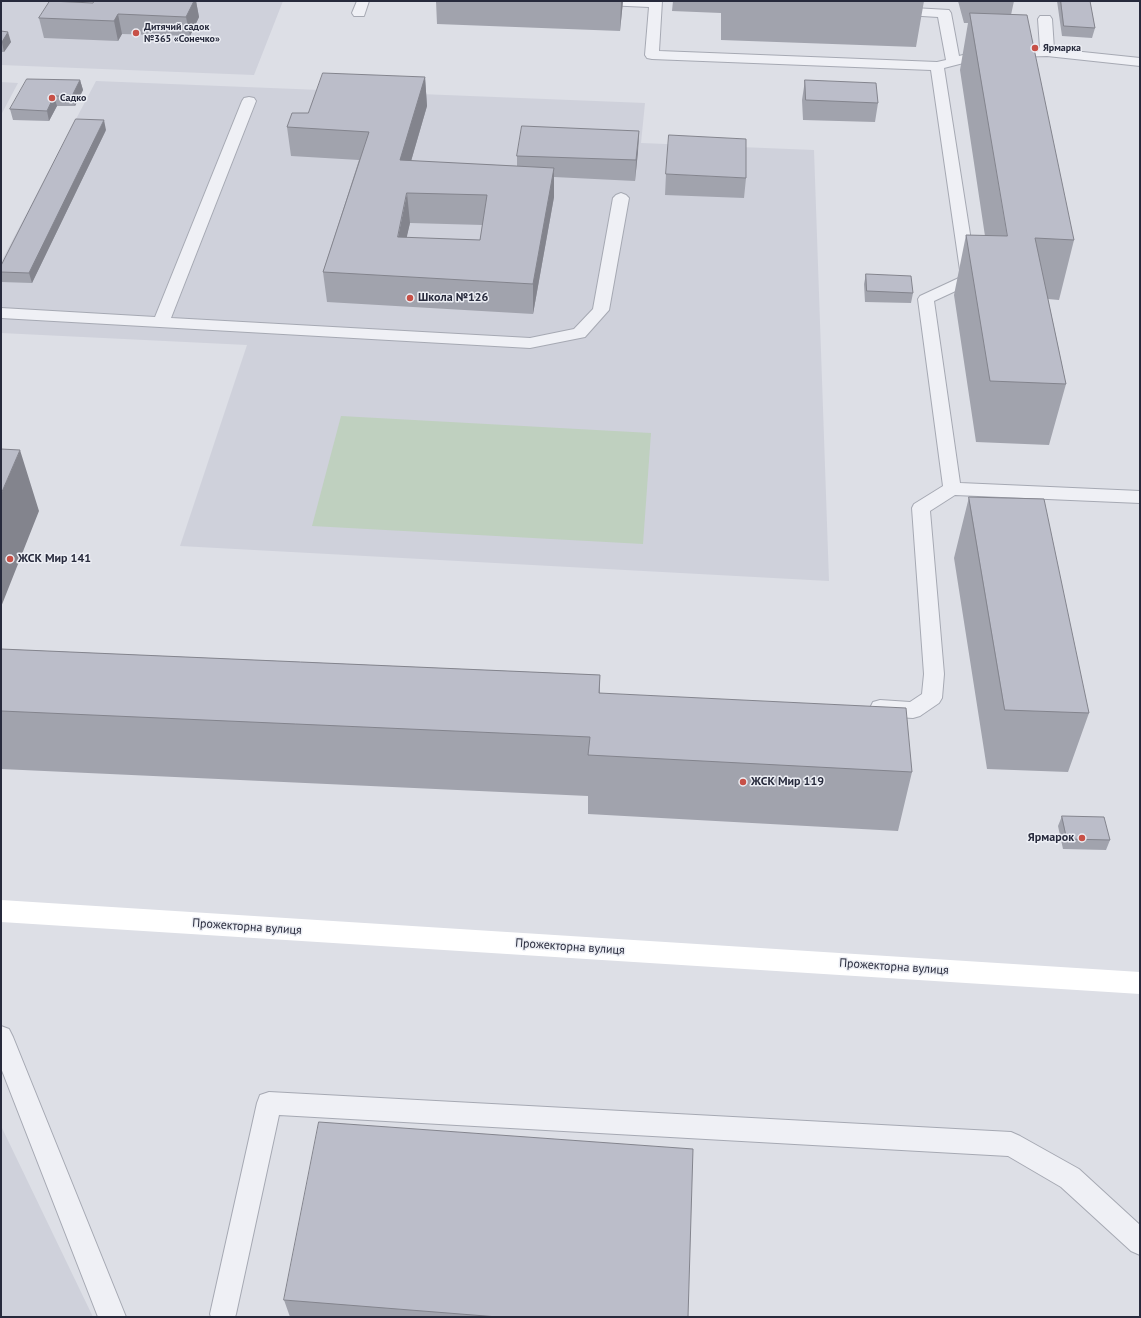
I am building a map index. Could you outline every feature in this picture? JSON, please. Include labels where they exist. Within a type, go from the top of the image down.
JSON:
[{"type":"street","name":"Прожекторна вулиця","points":[[1,911],[1140,982]]},
{"type":"lane","points":[[604,1],[656,2],[652,55],[945,64],[983,54],[1046,52],[1140,62]]},
{"type":"lane","points":[[880,10],[942,7],[945,64],[969,279],[926,299],[952,488]]},
{"type":"lane","points":[[1045,19],[1046,52]]},
{"type":"lane","points":[[161,322],[249,101]]},
{"type":"lane","points":[[1,313],[530,343],[579,334],[601,310],[621,198]]},
{"type":"lane","points":[[865,708],[913,710],[932,698],[934,674],[921,508],[952,488],[1140,497]]},
{"type":"lane","points":[[1,1037],[112,1317]]},
{"type":"lane","points":[[223,1314],[269,1103],[1011,1144],[1070,1178],[1140,1242]]},
{"type":"shaded area","name":"Дитячий садок №365 «Сонечко»","points":[[1,1],[283,1],[254,75],[1,65]]},
{"type":"shaded area","name":"Школа №126","points":[[96,81],[645,103],[641,143],[814,150],[829,581],[180,546],[247,345],[1,333],[1,262]]},
{"type":"shaded area","points":[[1,82],[18,83],[1,115]]},
{"type":"shaded area","points":[[2,1128],[93,1317],[1,1317]]},
{"type":"green space","points":[[341,416],[651,433],[643,544],[312,526]]},
{"type":"building","points":[[50,1],[93,3],[94,1],[194,1],[186,17],[118,14],[114,21],[39,18]]},
{"type":"building","points":[[1061,1],[1090,1],[1095,28],[1064,26]]},
{"type":"building","points":[[970,13],[1027,15],[1074,240],[1035,238],[1066,384],[990,381],[966,235],[1007,236]]},
{"type":"building","points":[[1,31],[8,32],[2,42],[1,42]]},
{"type":"building","points":[[323,73],[425,77],[400,160],[554,168],[533,284],[323,272],[369,132],[287,127],[292,113],[308,113]],"holes":[[[407,193],[487,195],[480,240],[398,237]]]},
{"type":"building","points":[[27,79],[80,80],[72,96],[54,96],[47,111],[10,109]]},
{"type":"building","points":[[805,80],[876,83],[878,103],[806,100]]},
{"type":"building","points":[[76,119],[104,120],[29,273],[1,272],[1,266]]},
{"type":"building","points":[[522,126],[639,131],[636,160],[517,156]]},
{"type":"building","points":[[669,135],[746,139],[746,178],[666,174]]},
{"type":"building","points":[[866,274],[911,276],[913,293],[867,291]]},
{"type":"building","points":[[1,449],[20,450],[1,494]]},
{"type":"building","points":[[969,497],[1044,499],[1089,713],[1005,710]]},
{"type":"building","points":[[1,649],[600,675],[599,693],[906,708],[912,772],[588,755],[590,737],[1,711]]},
{"type":"building","points":[[1062,816],[1104,817],[1110,840],[1067,839]]},
{"type":"building","points":[[319,1122],[693,1149],[688,1317],[498,1317],[284,1300]]},
{"type":"place","name":"Дитячий садок №365 «Сонечко»","points":[[136,33]]},
{"type":"place","name":"Ярмарка","points":[[1035,48]]},
{"type":"place","name":"Садко","points":[[52,98]]},
{"type":"place","name":"Школа №126","points":[[410,298]]},
{"type":"place","name":"ЖСК Мир 141","points":[[10,559]]},
{"type":"place","name":"ЖСК Мир 119","points":[[743,782]]},
{"type":"place","name":"Ярмарок","points":[[1082,838]]}]
